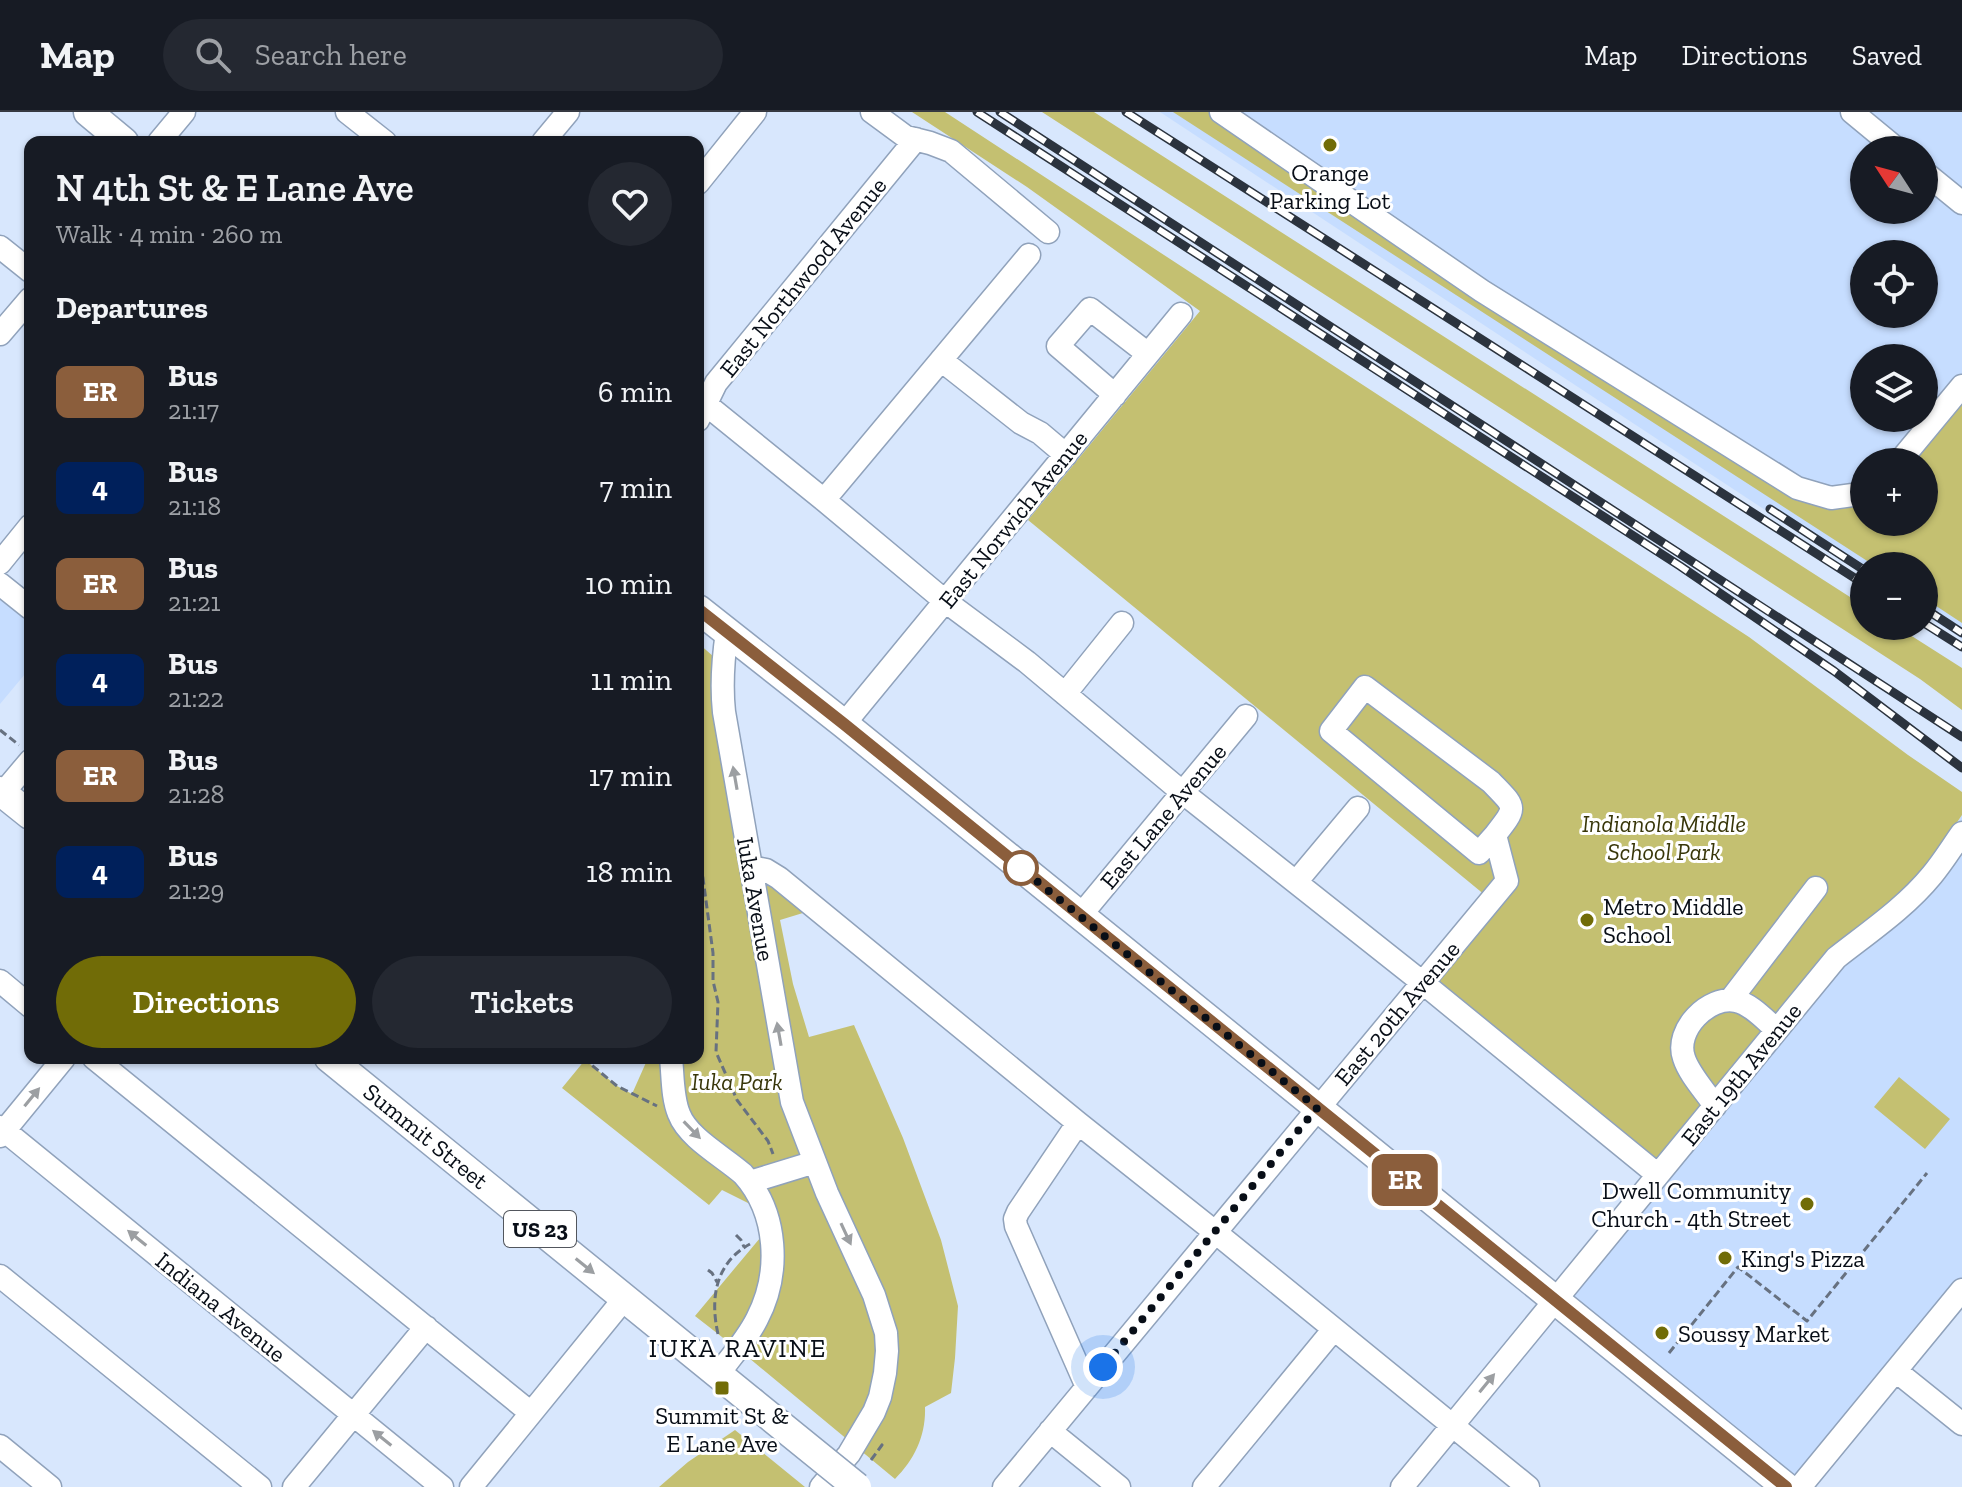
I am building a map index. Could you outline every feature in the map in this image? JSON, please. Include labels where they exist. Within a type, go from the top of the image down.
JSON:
[{"type":"main road","points":[[88,112],[117,136]]},
{"type":"main road","points":[[704,614],[1786,1487]]},
{"type":"main road","points":[[2,792],[24,810]]},
{"type":"main road","name":"Summit Street","points":[[336,1064],[857,1487]]},
{"type":"street","points":[[164,136],[184,112]]},
{"type":"street","points":[[347,112],[372,119]]},
{"type":"street","points":[[548,136],[568,112]]},
{"type":"street","points":[[704,176],[755,112]]},
{"type":"street","points":[[872,112],[906,137],[951,151],[1048,232]]},
{"type":"street","points":[[1221,112],[1482,291],[1797,488],[1831,498],[1850,495]]},
{"type":"street","points":[[1852,112],[1881,136]]},
{"type":"street","name":"East Northwood Avenue","points":[[704,402],[716,383],[916,139]]},
{"type":"street","points":[[1938,183],[1962,203]]},
{"type":"street","points":[[0,247],[24,266]]},
{"type":"street","points":[[824,500],[1029,255]]},
{"type":"street","points":[[0,334],[24,306]]},
{"type":"street","points":[[1115,395],[1058,346],[1090,309],[1148,354]]},
{"type":"street","name":"East Norwich Avenue","points":[[844,724],[1181,314]]},
{"type":"street","points":[[941,360],[1066,455]]},
{"type":"street","points":[[1911,448],[1962,386]]},
{"type":"street","points":[[704,411],[824,500],[945,601],[1027,662],[1182,792],[1658,1175]]},
{"type":"street","points":[[0,563],[24,533]]},
{"type":"street","points":[[0,584],[24,603]]},
{"type":"street","points":[[1065,694],[1122,623]]},
{"type":"street","name":"Iuka Avenue","points":[[727,632],[721,690],[789,1089],[799,1124],[874,1295],[886,1333],[885,1373],[874,1412],[849,1454],[821,1487]]},
{"type":"street","points":[[1365,687],[1491,782],[1507,800],[1511,814],[1495,835],[1479,853],[1331,731],[1365,687]]},
{"type":"street","name":"East Lane Avenue","points":[[1080,916],[1246,716]]},
{"type":"street","points":[[2,792],[24,755]]},
{"type":"street","points":[[1296,882],[1358,808]]},
{"type":"street","name":"East 19th Avenue","points":[[1402,1487],[1836,958],[1881,924],[1932,876],[1962,833]]},
{"type":"street","name":"East 20th Avenue","points":[[1004,1487],[1507,881],[1495,835]]},
{"type":"street","points":[[751,867],[766,870],[779,878],[1528,1487]]},
{"type":"street","points":[[1715,1106],[1683,1057],[1684,1037],[1698,1014],[1707,1007],[1731,999],[1816,888]]},
{"type":"street","points":[[0,981],[24,1001]]},
{"type":"street","points":[[1731,999],[1743,1003],[1777,1030]]},
{"type":"street","points":[[1,1131],[59,1064]]},
{"type":"street","points":[[101,1064],[531,1413]]},
{"type":"street","points":[[672,1064],[679,1115],[686,1127],[750,1182],[766,1212],[771,1236],[772,1266],[768,1294],[746,1338],[718,1374]]},
{"type":"street","points":[[1078,1123],[1015,1219],[1087,1387]]},
{"type":"street","name":"Indiana Avenue","points":[[1,1131],[442,1487]]},
{"type":"street","points":[[750,1182],[815,1162]]},
{"type":"street","points":[[0,1276],[260,1487]]},
{"type":"street","points":[[1800,1487],[1962,1290]]},
{"type":"street","points":[[471,1487],[624,1299]]},
{"type":"street","points":[[294,1487],[426,1327]]},
{"type":"street","points":[[1204,1487],[1334,1329]]},
{"type":"street","points":[[1896,1371],[1962,1424]]},
{"type":"street","points":[[1050,1431],[1119,1487]]},
{"type":"street","points":[[2,1453],[50,1487]]},
{"type":"path","points":[[0,730],[24,752]]},
{"type":"path","points":[[704,874],[713,981],[718,1002],[716,1052],[737,1100],[768,1141],[781,1173]]},
{"type":"path","points":[[590,1064],[617,1086],[679,1115]]},
{"type":"path","points":[[1669,1353],[1738,1267],[1807,1321],[1927,1173]]},
{"type":"path","points":[[736,1235],[744,1247]]},
{"type":"path","points":[[718,1334],[714,1308],[718,1283],[729,1261],[744,1247],[771,1236]]},
{"type":"path","points":[[708,1270],[718,1283]]},
{"type":"shaded area","points":[[1160,112],[1962,112],[1962,639],[1938,623],[1938,552],[1850,552],[1850,566]]},
{"type":"shaded area","points":[[0,584],[24,603],[24,675],[0,704]]},
{"type":"shaded area","points":[[1962,815],[1962,1279],[1796,1484],[1555,1300],[1831,947],[1861,932],[1924,871]]},
{"type":"green space","name":"Indianola Middle School Park","points":[[912,112],[945,112],[1749,637],[1962,792],[1962,815],[1924,871],[1861,932],[1831,947],[1657,1172],[1424,983],[1491,900],[1028,520],[1200,311],[1027,187]]},
{"type":"green space","points":[[1042,112],[1094,112],[1850,597],[1850,634]]},
{"type":"green space","points":[[1173,112],[1221,112],[1797,488],[1850,491],[1850,536],[1938,536],[1938,448],[1911,448],[1924,432],[1938,432],[1938,415],[1962,386],[1962,623],[1938,607],[1938,552],[1853,552]]},
{"type":"green space","points":[[1860,640],[1918,640],[1962,668],[1962,710]]},
{"type":"green space","name":"Iuka Park","points":[[704,648],[722,664],[751,867],[816,909],[780,920],[793,984],[809,1037],[854,1025],[903,1138],[941,1240],[958,1306],[951,1393],[925,1407],[924,1427],[918,1446],[895,1479],[695,1316],[770,1226],[766,1212],[722,1190],[709,1205],[562,1088],[582,1064],[590,1064],[632,1094],[645,1064],[704,1064]]},
{"type":"green space","points":[[1899,1077],[1950,1119],[1925,1149],[1874,1107]]},
{"type":"green space","points":[[735,1430],[805,1487],[659,1487],[688,1462]]},
{"type":"railway","points":[[977,112],[1680,566],[1834,671],[1962,768]]},
{"type":"railway","points":[[1000,112],[1962,737]]},
{"type":"railway","points":[[1126,112],[1850,575]]},
{"type":"railway","points":[[1770,509],[1850,561]]},
{"type":"railway","points":[[1938,617],[1962,633]]},
{"type":"railway","points":[[1938,632],[1962,647]]},
{"type":"bus line","name":"ER","points":[[704,614],[1786,1487]]},
{"type":"place","name":"Orange Parking Lot","points":[[1330,145]]},
{"type":"place","name":"Metro Middle School","points":[[1587,920]]},
{"type":"place","name":"Dwell Community Church - 4th Street","points":[[1807,1204]]},
{"type":"place","name":"King's Pizza","points":[[1725,1258]]},
{"type":"place","name":"Soussy Market","points":[[1662,1333]]},
{"type":"place","name":"Summit St & E Lane Ave","points":[[722,1388]]},
{"type":"district","name":"IUKA RAVINE","points":[[738,1348]]},
{"type":"route","points":[[1021,868],[1018,866],[1317,1108],[1103,1367]]}]
